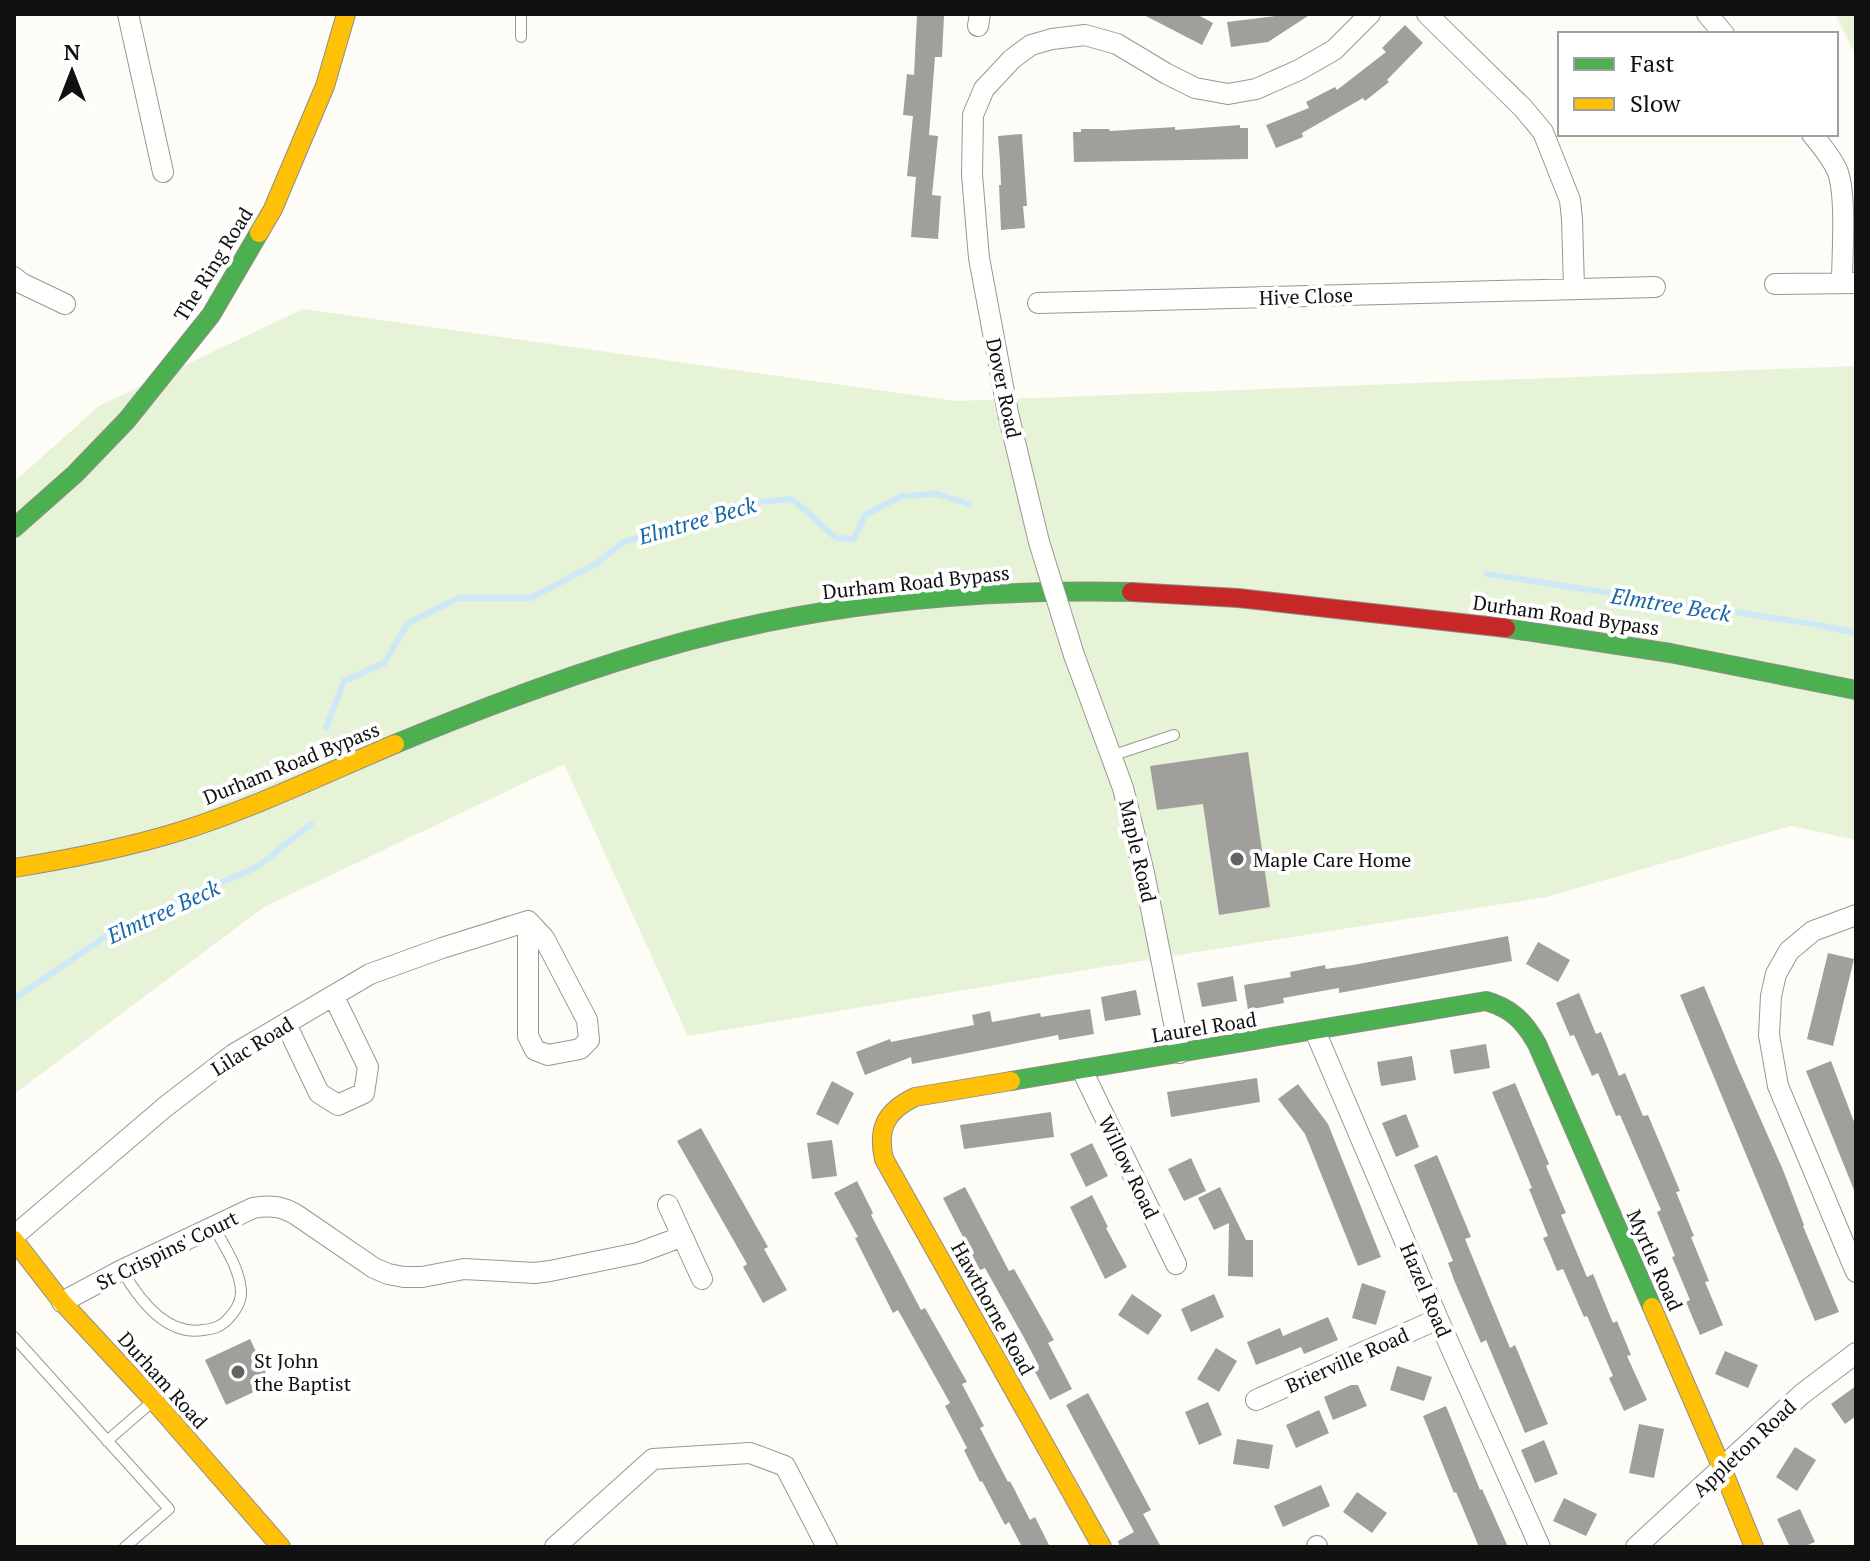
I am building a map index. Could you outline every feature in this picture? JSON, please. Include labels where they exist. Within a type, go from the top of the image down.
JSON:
[{"type":"main road","name":"The Ring Road","points":[[14,528],[75,474],[127,420],[211,315],[273,209],[325,86],[346,14]]},
{"type":"main road","name":"Durham Road Bypass","points":[[14,868],[107,851],[183,830],[513,698],[627,659],[783,620],[941,598],[1101,591],[1164,592],[1248,599],[1557,635],[1668,652],[1856,690]]},
{"type":"main road","name":"Laurel Road","points":[[915,1097],[1471,1003],[1500,1003]]},
{"type":"main road","name":"Myrtle Road","points":[[1500,1003],[1515,1012],[1532,1036],[1754,1547]]},
{"type":"main road","name":"Hawthorne Road","points":[[915,1097],[903,1102],[883,1125],[880,1138],[884,1159],[1102,1547]]},
{"type":"main road","name":"Durham Road","points":[[14,1238],[62,1302],[153,1400],[281,1547]]},
{"type":"street","points":[[128,14],[163,172]]},
{"type":"street","name":"Dover Road","points":[[1074,655],[1039,542],[1005,400],[979,258],[972,175],[973,115],[984,89],[1012,59],[1039,42],[1085,35],[1117,44],[1195,88],[1228,94],[1256,89],[1334,50],[1370,14]]},
{"type":"street","points":[[1427,14],[1523,108],[1543,132],[1570,200],[1574,288]]},
{"type":"street","points":[[1707,14],[1722,32]]},
{"type":"street","points":[[1775,284],[1849,283],[1838,172],[1814,136]]},
{"type":"street","points":[[16,283],[65,304]]},
{"type":"street","name":"Hive Close","points":[[1038,303],[1655,287]]},
{"type":"street","name":"Maple Road","points":[[1074,655],[1123,788],[1144,873],[1180,1053]]},
{"type":"street","points":[[1856,915],[1813,931],[1789,951],[1776,974],[1771,996],[1769,1035],[1778,1086],[1856,1272]]},
{"type":"street","points":[[528,921],[544,938],[587,1020],[589,1040],[580,1049],[548,1055],[535,1050],[528,1036],[528,921]]},
{"type":"street","name":"Lilac Road","points":[[14,1238],[165,1107],[234,1054],[370,974],[528,921]]},
{"type":"street","points":[[286,1024],[319,1093],[338,1105],[364,1093],[368,1067],[334,997]]},
{"type":"street","name":"Hazel Road","points":[[1315,1031],[1540,1547]]},
{"type":"street","name":"Willow Road","points":[[1082,1070],[1176,1264]]},
{"type":"street","name":"St Crispins' Court","points":[[62,1302],[253,1208],[271,1205],[285,1208],[374,1268],[404,1277],[464,1269],[550,1271],[638,1253],[681,1237]]},
{"type":"street","points":[[668,1205],[702,1279]]},
{"type":"street","name":"Brierville Road","points":[[1256,1400],[1438,1319]]},
{"type":"street","name":"Appleton Road","points":[[1636,1547],[1802,1394],[1856,1353]]},
{"type":"street","points":[[555,1547],[653,1459],[750,1453],[785,1466],[827,1547]]},
{"type":"lane","points":[[521,14],[521,37]]},
{"type":"lane","points":[[1111,756],[1174,735]]},
{"type":"lane","points":[[122,1270],[134,1290],[154,1312],[175,1326],[198,1331],[219,1327],[235,1312],[242,1293],[238,1273],[214,1227]]},
{"type":"lane","points":[[14,1337],[169,1509],[125,1547]]},
{"type":"lane","points":[[107,1441],[153,1400]]},
{"type":"green space","points":[[1835,14],[1856,14],[1856,56]]},
{"type":"green space","points":[[303,309],[956,401],[1856,366],[1856,840],[1791,826],[1546,897],[688,1036],[564,764],[264,907],[14,1094],[14,482],[99,406]]},
{"type":"building","points":[[1142,14],[1196,14],[1213,23],[1202,45]]},
{"type":"building","points":[[1311,14],[1268,42],[1231,47],[1227,22]]},
{"type":"building","points":[[917,15],[944,16],[942,57],[935,57],[929,135],[938,136],[932,195],[941,196],[938,239],[911,237],[916,177],[907,176],[913,116],[903,115],[907,74],[914,75]]},
{"type":"building","points":[[1405,25],[1423,43],[1387,80],[1389,82],[1365,101],[1363,98],[1302,133],[1303,137],[1276,148],[1266,125],[1309,108],[1306,102],[1335,87],[1337,90],[1386,52],[1382,48]]},
{"type":"building","points":[[1240,125],[1240,128],[1248,128],[1248,159],[1074,162],[1073,132],[1081,132],[1081,129],[1110,131],[1175,127],[1175,130]]},
{"type":"building","points":[[1022,134],[1027,206],[1023,206],[1025,228],[1001,230],[998,136]]},
{"type":"building","name":"Maple Care Home","points":[[1248,752],[1270,907],[1219,915],[1203,804],[1157,810],[1150,766]]},
{"type":"building","points":[[1508,936],[1512,961],[1339,993],[1339,988],[1283,998],[1284,1003],[1248,1010],[1244,985],[1291,977],[1290,972],[1325,965],[1326,969],[1353,965]]},
{"type":"building","points":[[1538,942],[1570,960],[1558,982],[1526,964]]},
{"type":"building","points":[[1828,953],[1854,959],[1833,1046],[1807,1039]]},
{"type":"building","points":[[1233,976],[1237,1001],[1202,1007],[1197,983]]},
{"type":"building","points":[[1704,986],[1783,1170],[1839,1312],[1815,1321],[1680,995]]},
{"type":"building","points":[[1136,990],[1141,1015],[1105,1021],[1101,997]]},
{"type":"building","points":[[1579,993],[1596,1034],[1601,1032],[1619,1076],[1625,1073],[1643,1116],[1648,1115],[1680,1191],[1676,1192],[1709,1281],[1705,1282],[1723,1325],[1700,1335],[1686,1302],[1690,1300],[1672,1257],[1675,1256],[1657,1212],[1661,1210],[1620,1115],[1616,1116],[1598,1073],[1592,1076],[1556,1003]]},
{"type":"building","points":[[1090,1009],[1094,1034],[1059,1040],[1058,1035],[912,1064],[911,1057],[865,1075],[856,1052],[890,1039],[891,1042],[974,1025],[972,1015],[990,1011],[992,1022],[1040,1013],[1041,1017]]},
{"type":"building","points":[[1486,1044],[1490,1068],[1454,1074],[1450,1050]]},
{"type":"building","points":[[1412,1056],[1416,1080],[1381,1086],[1377,1062]]},
{"type":"building","points":[[1831,1061],[1856,1127],[1856,1195],[1806,1071]]},
{"type":"building","points":[[1257,1078],[1260,1102],[1171,1117],[1167,1092]]},
{"type":"building","points":[[832,1081],[854,1093],[838,1125],[816,1114]]},
{"type":"building","points":[[1515,1083],[1549,1164],[1546,1166],[1566,1213],[1561,1215],[1587,1277],[1593,1274],[1613,1323],[1617,1321],[1631,1355],[1627,1356],[1647,1400],[1624,1411],[1609,1378],[1613,1376],[1587,1316],[1584,1317],[1563,1269],[1557,1271],[1543,1238],[1548,1236],[1529,1189],[1532,1188],[1492,1092]]},
{"type":"building","points":[[1298,1084],[1328,1124],[1381,1257],[1358,1266],[1305,1134],[1278,1099]]},
{"type":"building","points":[[1051,1112],[1054,1137],[964,1149],[960,1125]]},
{"type":"building","points":[[1406,1114],[1419,1147],[1396,1157],[1382,1123]]},
{"type":"building","points":[[701,1128],[768,1247],[764,1249],[787,1290],[763,1303],[743,1267],[747,1264],[677,1141]]},
{"type":"building","points":[[832,1140],[837,1176],[812,1179],[807,1143]]},
{"type":"building","points":[[1092,1143],[1108,1176],[1086,1187],[1070,1154]]},
{"type":"building","points":[[1437,1155],[1471,1237],[1465,1239],[1490,1300],[1510,1348],[1515,1345],[1548,1424],[1525,1433],[1486,1340],[1481,1343],[1454,1280],[1448,1263],[1453,1261],[1414,1165]]},
{"type":"building","points":[[1191,1158],[1206,1191],[1184,1201],[1168,1169]]},
{"type":"building","points":[[857,1181],[873,1213],[871,1215],[921,1310],[925,1308],[967,1382],[962,1384],[984,1426],[980,1428],[1008,1482],[1030,1520],[1035,1517],[1050,1547],[1022,1547],[1009,1522],[1005,1525],[980,1482],[964,1450],[967,1448],[945,1406],[950,1403],[898,1310],[893,1313],[834,1193]]},
{"type":"building","points":[[965,1187],[1009,1271],[1014,1269],[1054,1340],[1048,1343],[1072,1389],[1050,1400],[1033,1368],[1039,1366],[985,1268],[980,1270],[943,1198]]},
{"type":"building","points":[[1220,1187],[1246,1240],[1253,1240],[1253,1277],[1228,1276],[1229,1223],[1214,1230],[1198,1198]]},
{"type":"building","points":[[1092,1195],[1127,1267],[1105,1279],[1070,1207]]},
{"type":"building","points":[[1362,1283],[1386,1291],[1376,1325],[1352,1318]]},
{"type":"building","points":[[1132,1294],[1162,1315],[1148,1335],[1118,1315]]},
{"type":"building","points":[[1214,1294],[1224,1317],[1191,1332],[1181,1309]]},
{"type":"building","points":[[1328,1317],[1338,1340],[1304,1354],[1301,1347],[1256,1365],[1247,1342],[1280,1328],[1283,1336]]},
{"type":"building","name":"St John the Baptist","points":[[250,1339],[271,1384],[226,1405],[205,1360]]},
{"type":"building","points":[[1216,1348],[1237,1361],[1219,1392],[1197,1379]]},
{"type":"building","points":[[1725,1351],[1758,1365],[1748,1388],[1715,1374]]},
{"type":"building","points":[[1397,1366],[1432,1377],[1424,1401],[1390,1390]]},
{"type":"building","points":[[1358,1385],[1367,1406],[1333,1420],[1324,1397]]},
{"type":"building","points":[[1856,1386],[1856,1416],[1845,1424],[1831,1404]]},
{"type":"building","points":[[1088,1393],[1151,1510],[1143,1514],[1161,1547],[1120,1547],[1118,1541],[1134,1532],[1066,1405]]},
{"type":"building","points":[[1208,1402],[1222,1435],[1199,1445],[1185,1412]]},
{"type":"building","points":[[1446,1406],[1480,1490],[1508,1547],[1479,1547],[1454,1493],[1423,1416]]},
{"type":"building","points":[[1319,1410],[1329,1433],[1296,1448],[1286,1425]]},
{"type":"building","points":[[1639,1424],[1664,1429],[1654,1478],[1629,1473]]},
{"type":"building","points":[[1237,1439],[1273,1445],[1269,1469],[1233,1464]]},
{"type":"building","points":[[1544,1440],[1558,1474],[1535,1483],[1521,1450]]},
{"type":"building","points":[[1795,1447],[1816,1460],[1797,1491],[1776,1477]]},
{"type":"building","points":[[1321,1485],[1330,1506],[1283,1527],[1274,1506]]},
{"type":"building","points":[[1357,1492],[1387,1513],[1372,1533],[1343,1512]]},
{"type":"building","points":[[1564,1498],[1597,1514],[1586,1536],[1553,1521]]},
{"type":"building","points":[[1800,1509],[1815,1542],[1803,1547],[1790,1547],[1777,1519]]},
{"type":"waterway","name":"Elmtree Beck","points":[[326,728],[344,681],[384,663],[408,623],[459,598],[531,598],[599,562],[623,542],[678,527],[737,504],[792,499],[836,538],[854,539],[865,515],[902,496],[937,494],[969,504]]},
{"type":"waterway","name":"Elmtree Beck","points":[[1487,574],[1856,633]]},
{"type":"waterway","name":"Elmtree Beck","points":[[14,999],[121,926],[257,867],[311,824]]},
{"type":"traffic: fast","points":[[14,528],[75,474],[127,420],[211,315],[259,233]]},
{"type":"traffic: fast","points":[[395,744],[576,675],[687,641],[796,616],[963,596],[1131,592]]},
{"type":"traffic: fast","points":[[1506,628],[1670,653],[1856,690]]},
{"type":"traffic: fast","points":[[1011,1081],[1486,1001],[1495,1004],[1516,1016],[1537,1044],[1652,1307]]},
{"type":"traffic: slow","points":[[259,233],[273,209],[325,86],[346,14]]},
{"type":"traffic: slow","points":[[14,868],[140,843],[181,831],[262,801],[395,744]]},
{"type":"traffic: slow","points":[[1011,1081],[915,1097],[905,1102],[891,1115],[883,1129],[884,1159],[1102,1547]]},
{"type":"traffic: slow","points":[[14,1240],[62,1302],[153,1400],[281,1547]]},
{"type":"traffic: slow","points":[[1652,1307],[1754,1547]]},
{"type":"traffic: jam","points":[[1131,592],[1238,598],[1506,628]]},
{"type":"place","name":"Maple Care Home","points":[[1237,859]]},
{"type":"place","name":"St John the Baptist","points":[[238,1372]]}]
